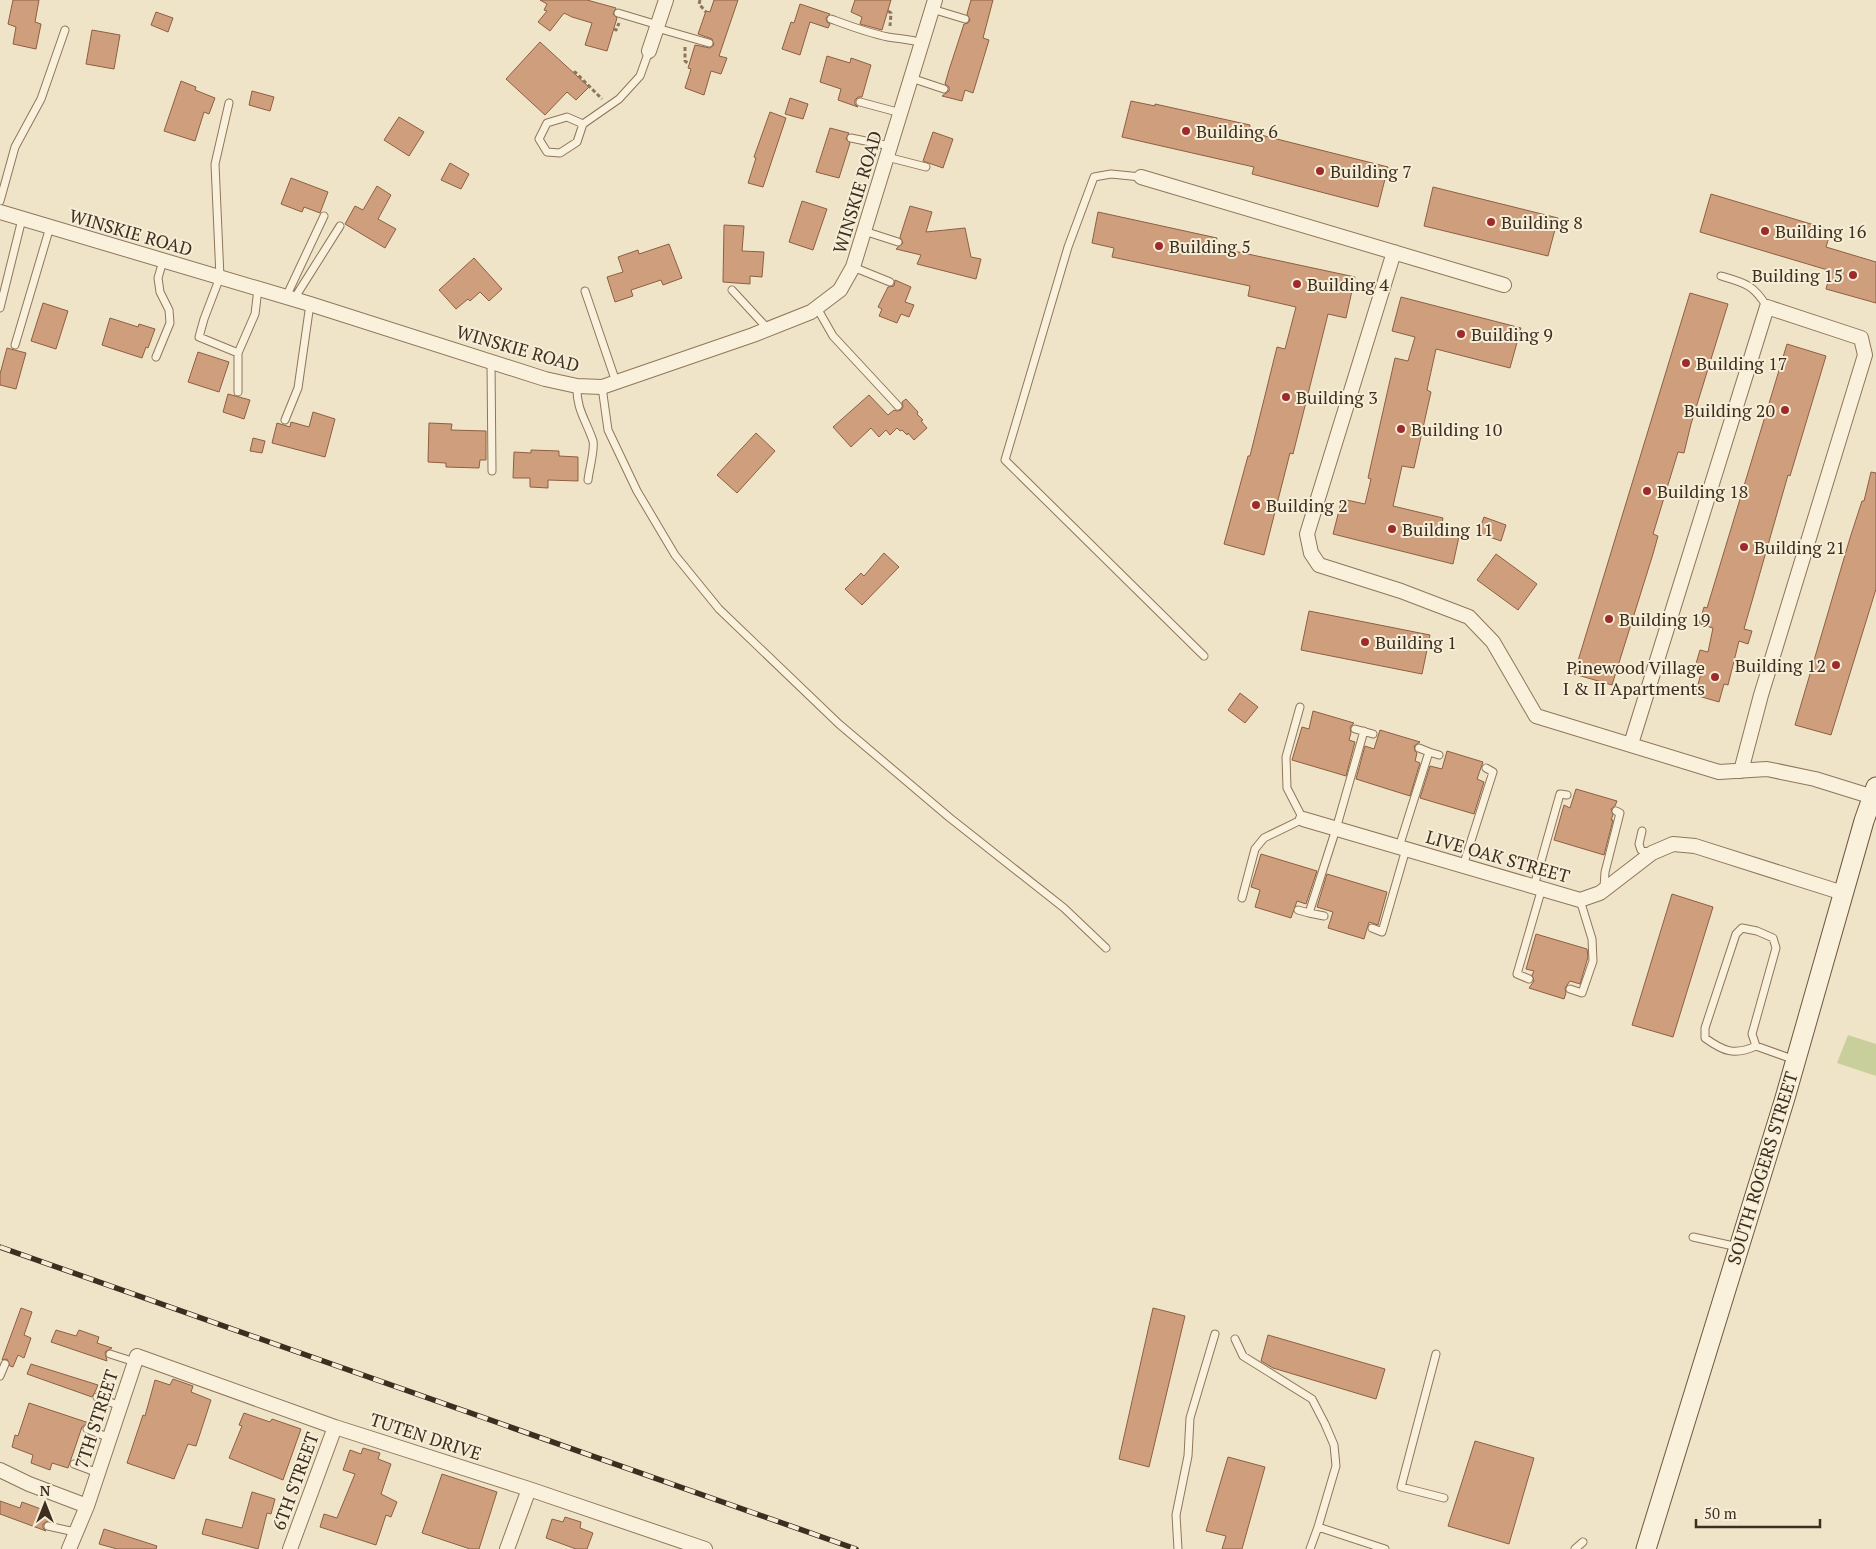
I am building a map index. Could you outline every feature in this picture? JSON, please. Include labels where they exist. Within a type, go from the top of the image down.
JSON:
[{"type":"street","points":[[649,51],[666,0]]},
{"type":"street","name":"WINSKIE ROAD","points":[[0,212],[310,304],[545,379],[576,386],[602,388],[811,312],[840,290],[853,267],[934,4]]},
{"type":"street","points":[[1141,177],[1504,285]]},
{"type":"street","points":[[1394,252],[1307,534],[1311,553],[1319,565],[1401,591],[1470,617],[1493,642],[1536,716],[1719,772],[1766,769],[1874,792]]},
{"type":"street","points":[[1631,744],[1767,307],[1861,338],[1865,355],[1761,695],[1741,771]]},
{"type":"street","name":"SOUTH ROGERS STREET","points":[[1646,1549],[1795,1060],[1874,792]]},
{"type":"street","name":"LIVE OAK STREET","points":[[1303,819],[1580,900],[1604,890],[1652,853],[1673,844],[1695,846],[1843,893]]},
{"type":"street","name":"7TH STREET","points":[[69,1549],[87,1506],[136,1359]]},
{"type":"street","name":"TUTEN DRIVE","points":[[136,1359],[335,1427],[529,1489],[699,1548]]},
{"type":"street","name":"6TH STREET","points":[[290,1549],[335,1427]]},
{"type":"street","points":[[0,1470],[87,1506]]},
{"type":"street","points":[[507,1549],[529,1489]]},
{"type":"lane","points":[[934,4],[966,19]]},
{"type":"lane","points":[[618,13],[709,43]]},
{"type":"lane","points":[[831,19],[862,31],[888,37],[910,38],[922,43]]},
{"type":"lane","points":[[0,201],[15,147],[41,99],[65,30]]},
{"type":"lane","points":[[583,124],[567,117],[547,123],[539,139],[547,152],[560,153],[576,142],[583,124],[619,99],[640,76],[649,51]]},
{"type":"lane","points":[[911,78],[944,89]]},
{"type":"lane","points":[[229,102],[215,164],[220,277],[199,337],[238,353]]},
{"type":"lane","points":[[860,102],[901,113]]},
{"type":"lane","points":[[851,138],[926,167]]},
{"type":"lane","points":[[1141,177],[1110,174],[1094,177],[1068,247],[1005,460],[1204,656]]},
{"type":"lane","points":[[290,298],[324,216]]},
{"type":"lane","points":[[0,308],[22,219]]},
{"type":"lane","points":[[290,298],[340,226]]},
{"type":"lane","points":[[15,345],[50,227]]},
{"type":"lane","points":[[864,231],[898,242]]},
{"type":"lane","points":[[156,357],[170,323],[169,310],[160,292],[158,278],[164,261]]},
{"type":"lane","points":[[853,267],[890,282]]},
{"type":"lane","points":[[1721,276],[1746,283],[1760,296],[1767,307]]},
{"type":"lane","points":[[238,392],[238,353],[255,314],[258,289]]},
{"type":"lane","points":[[732,290],[768,329]]},
{"type":"lane","points":[[585,291],[616,382]]},
{"type":"lane","points":[[285,420],[298,388],[310,304]]},
{"type":"lane","points":[[817,308],[833,336],[898,406]]},
{"type":"lane","points":[[491,362],[492,471]]},
{"type":"lane","points":[[576,386],[579,411],[593,443],[588,480]]},
{"type":"lane","points":[[602,388],[608,430],[637,491],[675,555],[719,609],[839,724],[950,818],[1064,908],[1106,948]]},
{"type":"lane","points":[[1242,898],[1255,848],[1264,838],[1303,819],[1287,788],[1286,757],[1300,707]]},
{"type":"lane","points":[[1355,729],[1373,734]]},
{"type":"lane","points":[[1309,913],[1336,829],[1364,731]]},
{"type":"lane","points":[[1419,748],[1440,755]]},
{"type":"lane","points":[[1372,928],[1382,932],[1402,848],[1429,752]]},
{"type":"lane","points":[[1463,866],[1493,772],[1486,768]]},
{"type":"lane","points":[[1528,979],[1517,974],[1560,794],[1567,795]]},
{"type":"lane","points":[[1604,890],[1605,872],[1620,813],[1616,810]]},
{"type":"lane","points":[[1642,831],[1639,844],[1642,850],[1652,853]]},
{"type":"lane","points":[[1570,989],[1582,993],[1593,961],[1592,939],[1580,900]]},
{"type":"lane","points":[[1298,910],[1324,916]]},
{"type":"lane","points":[[1756,1046],[1752,1034],[1776,948],[1773,938],[1757,931],[1742,928],[1736,934],[1705,1028],[1705,1038],[1718,1048],[1742,1052],[1756,1046],[1795,1060]]},
{"type":"lane","points":[[1693,1237],[1738,1247]]},
{"type":"lane","points":[[1178,1549],[1176,1515],[1188,1456],[1190,1418],[1215,1334]]},
{"type":"lane","points":[[1235,1339],[1243,1356],[1312,1398],[1334,1445],[1336,1466],[1310,1549]]},
{"type":"lane","points":[[110,1354],[136,1359]]},
{"type":"lane","points":[[1436,1354],[1401,1487],[1444,1498]]},
{"type":"lane","points":[[0,1376],[5,1364]]},
{"type":"lane","points":[[97,1397],[120,1406]]},
{"type":"lane","points":[[87,1429],[110,1438]]},
{"type":"lane","points":[[74,1464],[98,1473]]},
{"type":"lane","points":[[48,1526],[75,1532]]},
{"type":"lane","points":[[1318,1527],[1385,1549]]},
{"type":"lane","points":[[1575,1549],[1583,1542]]},
{"type":"path","points":[[700,0],[699,4],[706,12]]},
{"type":"path","points":[[888,11],[891,13],[892,20],[888,37]]},
{"type":"path","points":[[685,36],[685,61],[689,64]]},
{"type":"path","points":[[574,73],[609,106]]},
{"type":"green space","points":[[1848,1035],[1876,1044],[1876,1076],[1837,1063]]},
{"type":"building","points":[[13,0],[39,0],[35,22],[41,24],[36,49],[13,44],[16,27],[8,24]]},
{"type":"building","points":[[540,0],[587,0],[616,8],[613,14],[617,18],[607,51],[585,45],[592,23],[564,13],[550,31],[538,22],[547,11],[544,10],[547,4]]},
{"type":"building","points":[[714,0],[738,0],[719,56],[727,58],[721,74],[711,71],[704,95],[685,88],[691,69],[688,68],[695,45],[710,48],[714,45],[712,39],[698,34],[706,11],[710,12]]},
{"type":"building","points":[[855,0],[891,0],[882,30],[860,24],[862,17],[851,12]]},
{"type":"building","points":[[971,0],[993,0],[983,38],[989,40],[973,93],[965,90],[962,101],[942,96],[949,91],[949,87],[945,84],[964,24],[970,20],[967,14]]},
{"type":"building","points":[[800,4],[830,14],[826,18],[830,24],[828,28],[810,22],[800,55],[782,49],[791,22],[794,23]]},
{"type":"building","points":[[156,12],[173,18],[168,32],[151,25]]},
{"type":"building","points":[[92,30],[120,35],[114,69],[86,64]]},
{"type":"building","points":[[540,42],[589,87],[576,100],[567,92],[545,115],[506,79]]},
{"type":"building","points":[[827,56],[850,63],[851,58],[871,65],[862,97],[858,97],[855,100],[855,104],[858,107],[838,100],[841,89],[820,82]]},
{"type":"building","points":[[181,81],[196,87],[195,90],[215,98],[209,114],[204,112],[195,141],[164,131]]},
{"type":"building","points":[[252,91],[274,97],[270,111],[249,105]]},
{"type":"building","points":[[790,98],[808,104],[803,119],[785,114]]},
{"type":"building","points":[[1131,101],[1155,106],[1155,104],[1250,125],[1249,132],[1388,167],[1378,207],[1252,174],[1254,167],[1122,137]]},
{"type":"building","points":[[770,112],[786,118],[763,187],[748,183],[756,158],[754,157]]},
{"type":"building","points":[[399,117],[424,132],[409,156],[384,140]]},
{"type":"building","points":[[830,128],[849,133],[846,139],[850,143],[839,178],[816,172]]},
{"type":"building","points":[[933,132],[953,139],[943,168],[923,161]]},
{"type":"building","points":[[450,163],[469,174],[461,189],[441,180]]},
{"type":"building","points":[[291,178],[328,192],[320,213],[304,207],[302,212],[281,204]]},
{"type":"building","points":[[377,186],[391,195],[378,219],[396,229],[385,248],[345,224],[355,206],[363,210]]},
{"type":"building","name":"Building 8","points":[[1433,187],[1558,218],[1548,256],[1424,226]]},
{"type":"building","name":"Building 16","points":[[1711,194],[1831,230],[1826,247],[1876,262],[1876,303],[1826,289],[1831,271],[1700,232]]},
{"type":"building","points":[[802,201],[827,209],[813,250],[789,242]]},
{"type":"building","points":[[910,206],[932,212],[926,232],[965,228],[971,257],[981,259],[976,279],[917,264],[921,255],[896,249],[903,243],[900,237]]},
{"type":"building","points":[[1098,212],[1217,238],[1215,247],[1355,277],[1346,318],[1328,314],[1293,454],[1290,453],[1264,555],[1224,544],[1248,456],[1250,456],[1277,347],[1285,349],[1296,307],[1248,296],[1250,286],[1112,257],[1114,248],[1092,243]]},
{"type":"building","points":[[724,225],[744,226],[742,251],[764,252],[762,277],[750,276],[750,284],[723,282]]},
{"type":"building","points":[[669,244],[682,278],[663,285],[661,280],[631,290],[633,296],[615,302],[607,277],[623,272],[618,257],[638,250],[639,254]]},
{"type":"building","points":[[474,258],[502,289],[489,301],[480,292],[470,301],[468,299],[456,309],[439,290]]},
{"type":"building","points":[[895,280],[911,287],[905,302],[914,305],[909,317],[901,314],[897,323],[879,316],[882,309],[878,307],[888,287],[894,286]]},
{"type":"building","points":[[1690,293],[1728,304],[1684,453],[1678,452],[1653,534],[1658,536],[1612,685],[1574,674]]},
{"type":"building","points":[[1401,297],[1521,328],[1510,368],[1436,349],[1427,390],[1431,392],[1414,468],[1402,466],[1393,506],[1443,518],[1441,527],[1460,532],[1453,564],[1333,534],[1342,499],[1365,504],[1371,479],[1368,478],[1395,358],[1408,361],[1415,337],[1392,331]]},
{"type":"building","points":[[43,303],[68,311],[56,349],[31,341]]},
{"type":"building","points":[[110,318],[138,327],[139,324],[155,329],[142,358],[102,345]]},
{"type":"building","points":[[1787,344],[1826,356],[1790,476],[1788,475],[1744,629],[1752,631],[1748,644],[1739,641],[1728,685],[1724,684],[1719,702],[1695,695],[1702,670],[1695,667],[1700,650],[1708,652],[1713,628],[1699,624],[1704,607],[1707,608]]},
{"type":"building","points":[[7,348],[26,353],[16,389],[0,385],[0,374]]},
{"type":"building","points":[[198,352],[229,362],[219,392],[188,382]]},
{"type":"building","points":[[228,394],[250,400],[244,419],[223,412]]},
{"type":"building","points":[[869,395],[888,415],[894,410],[901,410],[903,407],[902,402],[906,399],[918,412],[917,414],[927,428],[914,440],[908,433],[907,435],[897,428],[890,435],[886,430],[879,437],[871,428],[851,447],[833,427]]},
{"type":"building","points":[[313,412],[335,419],[325,457],[272,443],[277,423],[290,427],[291,422],[309,427]]},
{"type":"building","points":[[429,423],[452,424],[451,430],[486,431],[486,460],[480,460],[479,468],[446,467],[446,463],[428,462]]},
{"type":"building","points":[[756,433],[775,451],[737,493],[717,475]]},
{"type":"building","points":[[253,438],[265,441],[262,453],[250,451]]},
{"type":"building","points":[[531,450],[559,451],[559,456],[578,457],[578,481],[548,480],[548,488],[530,487],[530,478],[513,478],[514,452],[531,453]]},
{"type":"building","points":[[1871,472],[1876,473],[1876,589],[1831,735],[1795,725],[1850,538],[1862,501],[1864,501]]},
{"type":"building","points":[[1484,517],[1506,525],[1501,541],[1478,533]]},
{"type":"building","points":[[884,553],[899,567],[862,605],[845,589],[861,573],[864,576]]},
{"type":"building","points":[[1496,554],[1537,584],[1518,610],[1477,580]]},
{"type":"building","name":"Building 1","points":[[1309,611],[1430,635],[1422,674],[1301,650]]},
{"type":"building","points":[[1240,693],[1258,707],[1245,723],[1228,710]]},
{"type":"building","points":[[1313,711],[1354,723],[1350,727],[1349,740],[1355,742],[1346,776],[1292,760],[1302,727],[1309,729]]},
{"type":"building","points":[[1380,730],[1420,742],[1414,746],[1417,753],[1415,761],[1420,763],[1410,796],[1356,779],[1365,746],[1374,749]]},
{"type":"building","points":[[1447,751],[1483,762],[1477,779],[1484,782],[1474,814],[1420,798],[1430,766],[1442,769]]},
{"type":"building","points":[[1576,789],[1617,801],[1611,809],[1613,815],[1611,820],[1613,820],[1604,855],[1554,840],[1564,805],[1570,808]]},
{"type":"building","points":[[1261,854],[1317,871],[1306,904],[1297,901],[1291,918],[1255,907],[1260,890],[1251,887]]},
{"type":"building","points":[[1327,874],[1387,892],[1378,925],[1369,922],[1364,939],[1328,928],[1333,912],[1317,907]]},
{"type":"building","points":[[1672,894],[1713,907],[1673,1037],[1632,1025]]},
{"type":"building","points":[[1536,934],[1587,949],[1588,957],[1580,984],[1570,981],[1565,988],[1564,999],[1529,988],[1534,981],[1532,975],[1534,971],[1526,969]]},
{"type":"building","points":[[21,1308],[32,1312],[24,1335],[31,1338],[24,1358],[18,1355],[13,1367],[10,1366],[7,1359],[2,1360]]},
{"type":"building","points":[[1153,1308],[1185,1316],[1149,1467],[1119,1459]]},
{"type":"building","points":[[56,1330],[76,1336],[79,1330],[99,1337],[97,1343],[112,1348],[105,1352],[107,1361],[51,1342]]},
{"type":"building","points":[[1268,1335],[1385,1369],[1376,1399],[1273,1368],[1261,1361]]},
{"type":"building","points":[[31,1364],[98,1385],[92,1397],[27,1374]]},
{"type":"building","points":[[173,1379],[193,1386],[191,1392],[211,1400],[196,1446],[188,1444],[174,1479],[127,1463],[143,1415],[145,1416],[155,1380],[170,1385]]},
{"type":"building","points":[[29,1403],[92,1424],[86,1424],[82,1427],[68,1468],[52,1463],[50,1470],[31,1463],[33,1455],[12,1447],[15,1435],[18,1436]]},
{"type":"building","points":[[244,1413],[270,1422],[272,1419],[301,1429],[283,1480],[229,1458],[242,1426],[239,1425]]},
{"type":"building","points":[[1475,1441],[1534,1458],[1509,1544],[1448,1526]]},
{"type":"building","points":[[363,1448],[380,1453],[378,1459],[391,1464],[381,1494],[397,1502],[391,1517],[386,1515],[376,1545],[320,1527],[324,1514],[337,1518],[355,1474],[343,1470],[350,1450],[361,1454]]},
{"type":"building","points":[[1228,1457],[1265,1467],[1242,1549],[1222,1549],[1226,1536],[1206,1531]]},
{"type":"building","points":[[442,1474],[497,1492],[479,1549],[470,1549],[422,1533]]},
{"type":"building","points":[[252,1492],[275,1499],[271,1514],[267,1513],[258,1549],[202,1534],[206,1519],[242,1528]]},
{"type":"building","points":[[0,1501],[20,1508],[22,1502],[41,1509],[39,1515],[51,1519],[43,1524],[43,1528],[46,1531],[0,1514]]},
{"type":"building","points":[[565,1517],[581,1522],[580,1528],[593,1533],[587,1549],[576,1549],[546,1538],[552,1519],[563,1522]]},
{"type":"building","points":[[104,1529],[157,1546],[156,1549],[117,1549],[99,1544]]},
{"type":"railway","points":[[0,1247],[856,1549]]},
{"type":"place","name":"Building 6","points":[[1186,131]]},
{"type":"place","name":"Building 7","points":[[1320,171]]},
{"type":"place","name":"Building 8","points":[[1491,222]]},
{"type":"place","name":"Building 16","points":[[1765,231]]},
{"type":"place","name":"Building 5","points":[[1159,246]]},
{"type":"place","name":"Building 15","points":[[1853,275]]},
{"type":"place","name":"Building 4","points":[[1297,284]]},
{"type":"place","name":"Building 9","points":[[1461,334]]},
{"type":"place","name":"Building 17","points":[[1686,363]]},
{"type":"place","name":"Building 3","points":[[1286,397]]},
{"type":"place","name":"Building 20","points":[[1785,410]]},
{"type":"place","name":"Building 10","points":[[1401,429]]},
{"type":"place","name":"Building 18","points":[[1647,491]]},
{"type":"place","name":"Building 2","points":[[1256,505]]},
{"type":"place","name":"Building 11","points":[[1392,529]]},
{"type":"place","name":"Building 21","points":[[1744,547]]},
{"type":"place","name":"Building 19","points":[[1609,619]]},
{"type":"place","name":"Building 1","points":[[1365,642]]},
{"type":"place","name":"Building 12","points":[[1836,665]]},
{"type":"place","name":"Pinewood Village I & II Apartments","points":[[1715,677]]}]
